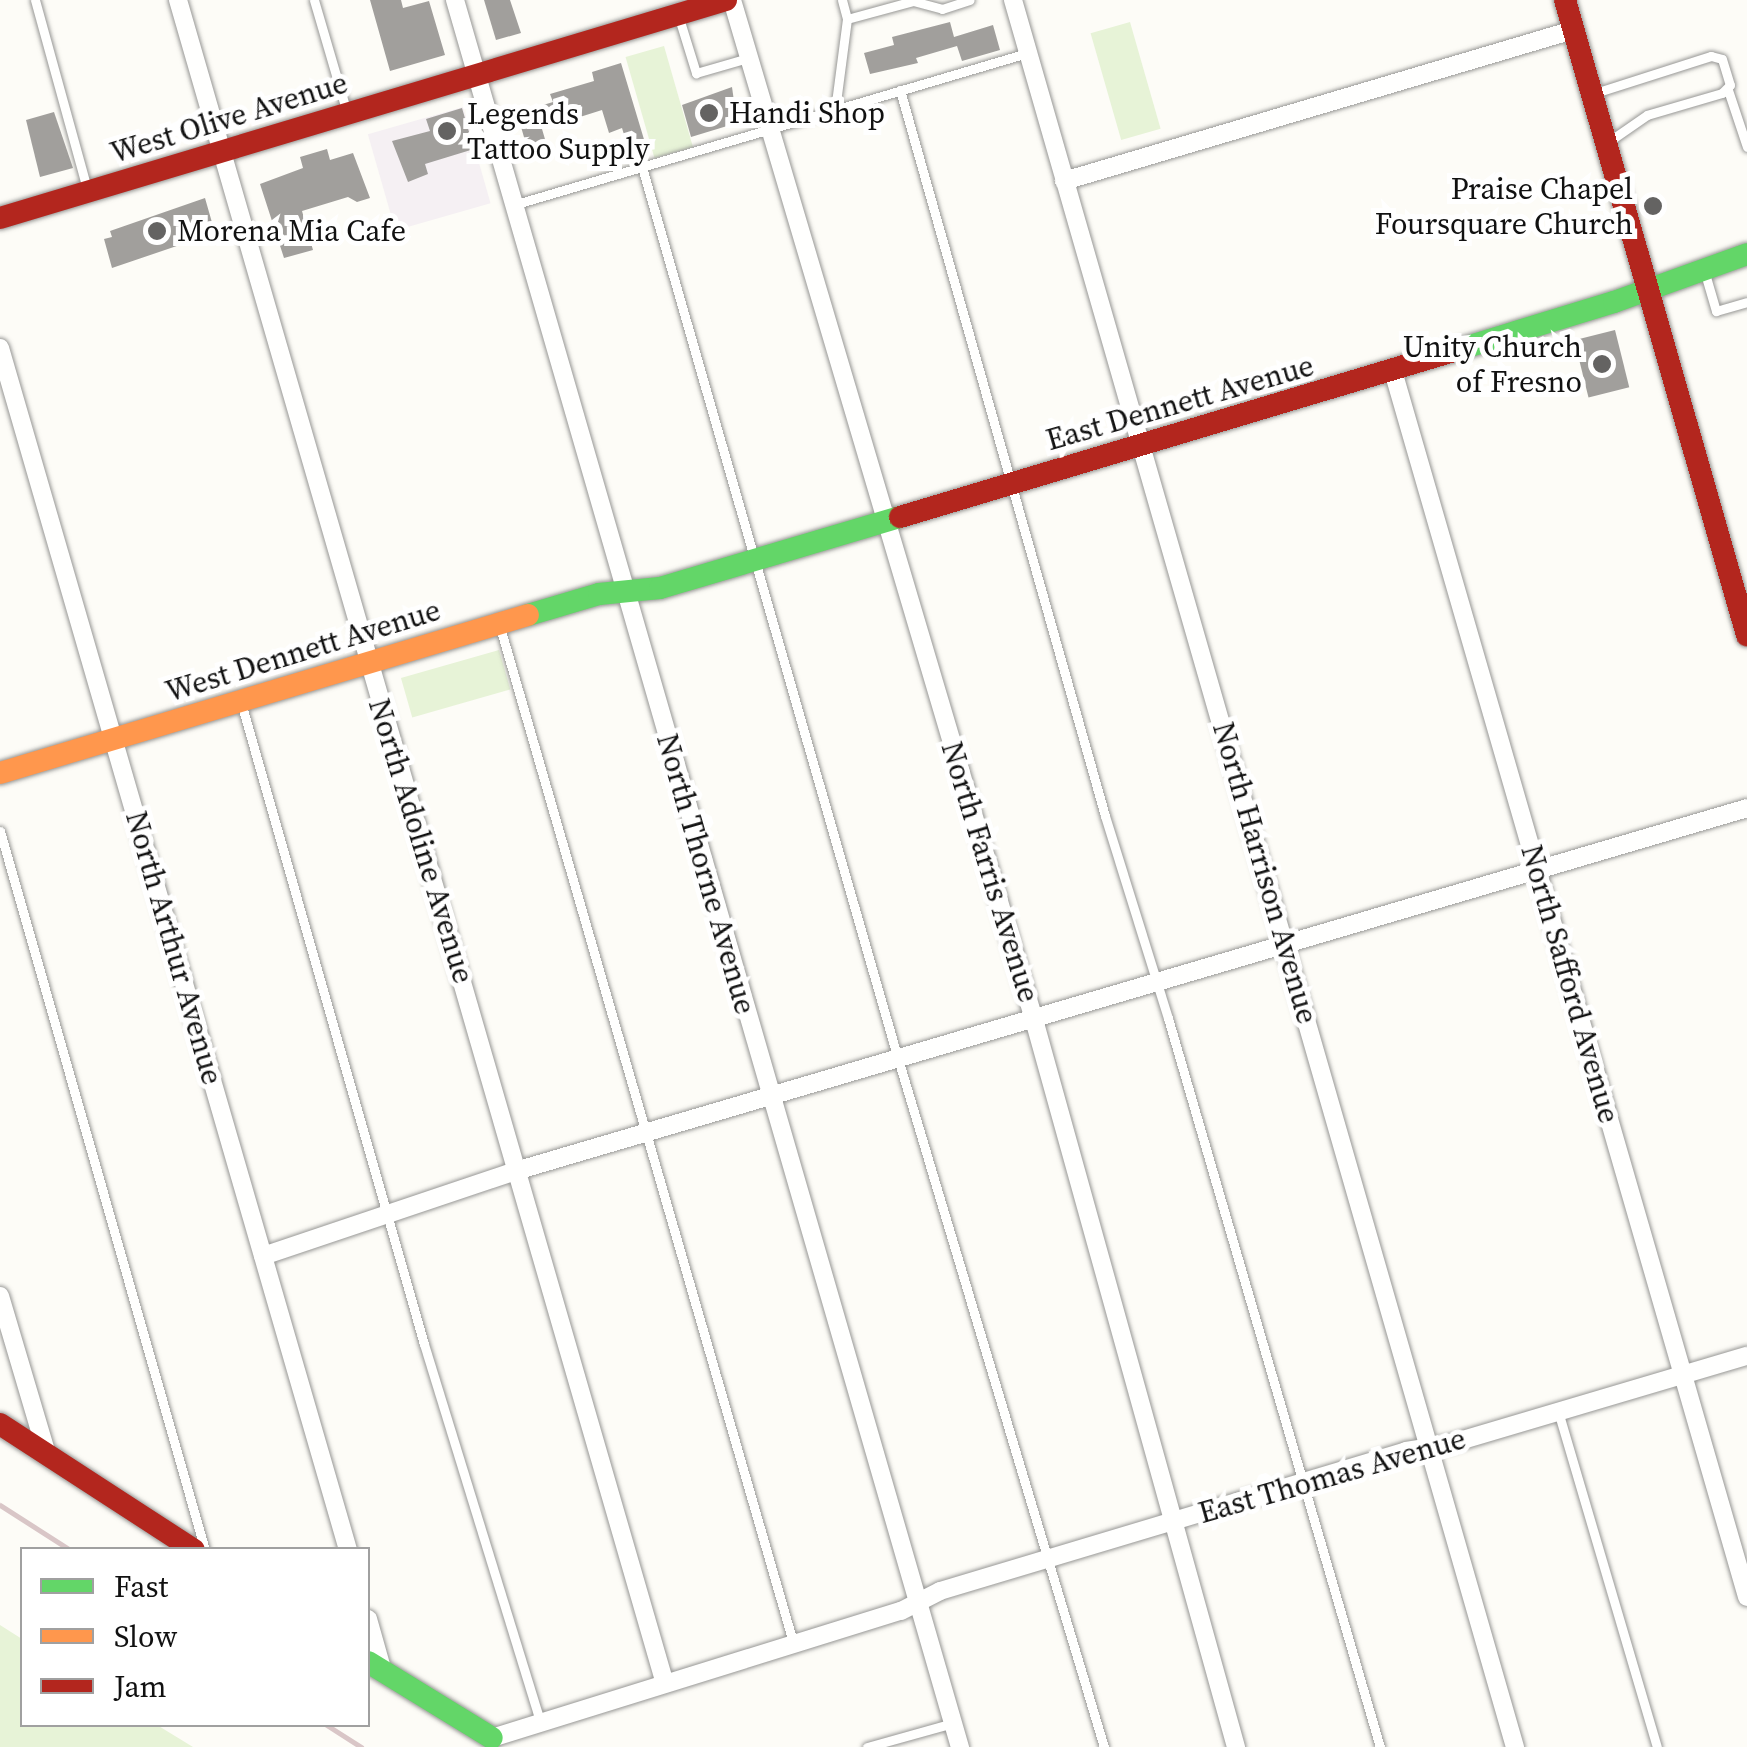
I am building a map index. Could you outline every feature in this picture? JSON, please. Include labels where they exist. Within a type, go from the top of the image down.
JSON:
[{"type":"street","name":"North Adoline Avenue","points":[[178,0],[664,1682]]},
{"type":"street","name":"North Thorne Avenue","points":[[455,0],[960,1747]]},
{"type":"street","name":"West Olive Avenue","points":[[0,218],[729,0]]},
{"type":"street","name":"North Farris Avenue","points":[[729,0],[1033,1016],[1236,1747]]},
{"type":"street","name":"North Harrison Avenue","points":[[1012,0],[1515,1747]]},
{"type":"street","points":[[1565,0],[1747,635]]},
{"type":"street","points":[[1064,181],[1573,30]]},
{"type":"street","name":"East Dennett Avenue","points":[[625,592],[660,588],[1394,371],[1747,254]]},
{"type":"street","name":"North Arthur Avenue","points":[[0,348],[347,1547]]},
{"type":"street","name":"North Safford Avenue","points":[[1394,371],[1747,1598]]},
{"type":"street","name":"West Dennett Avenue","points":[[0,774],[599,594],[625,592]]},
{"type":"street","points":[[264,1256],[519,1170],[1747,808]]},
{"type":"street","points":[[0,1296],[48,1456]]},
{"type":"street","name":"East Thomas Avenue","points":[[492,1738],[901,1611],[940,1590],[1747,1356]]},
{"type":"street","points":[[0,1424],[189,1547]]},
{"type":"street","points":[[370,1633],[375,1667],[492,1738]]},
{"type":"lane","points":[[35,0],[88,192]]},
{"type":"lane","points":[[314,0],[347,114]]},
{"type":"lane","points":[[835,110],[847,19],[842,0]]},
{"type":"lane","points":[[847,19],[913,1],[942,8],[970,0]]},
{"type":"lane","points":[[678,14],[696,73],[748,58]]},
{"type":"lane","points":[[513,205],[1028,53]]},
{"type":"lane","points":[[1592,94],[1711,56],[1722,59],[1725,92],[1747,147]]},
{"type":"lane","points":[[900,90],[1104,816],[1157,982],[1380,1747]]},
{"type":"lane","points":[[1606,144],[1647,114],[1725,92]]},
{"type":"lane","points":[[642,167],[1104,1747]]},
{"type":"lane","points":[[1703,267],[1716,311],[1747,302]]},
{"type":"lane","points":[[499,624],[794,1642]]},
{"type":"lane","points":[[240,702],[540,1720]]},
{"type":"lane","points":[[0,831],[204,1547]]},
{"type":"lane","points":[[1558,1411],[1657,1747]]},
{"type":"lane","points":[[867,1747],[953,1723]]},
{"type":"shaded area","points":[[463,107],[491,203],[395,230],[368,134]]},
{"type":"green space","points":[[1130,22],[1161,129],[1121,140],[1091,33]]},
{"type":"green space","points":[[664,46],[693,147],[654,158],[626,57]]},
{"type":"green space","points":[[499,650],[510,689],[412,718],[401,678]]},
{"type":"green space","points":[[0,1625],[20,1638],[20,1727],[160,1727],[193,1747],[0,1747]]},
{"type":"building","points":[[370,0],[401,0],[403,8],[429,1],[445,55],[390,71]]},
{"type":"building","points":[[484,0],[510,0],[521,33],[496,40]]},
{"type":"building","points":[[950,22],[954,37],[993,25],[1000,50],[962,61],[957,46],[916,58],[918,63],[870,74],[864,53],[894,45],[892,37]]},
{"type":"building","points":[[621,63],[649,156],[632,161],[622,128],[609,133],[602,110],[542,129],[547,146],[528,151],[517,113],[553,102],[550,94],[594,81],[592,72]]},
{"type":"building","points":[[732,87],[737,123],[691,137],[682,105]]},
{"type":"building","points":[[462,108],[474,149],[425,164],[428,174],[408,182],[392,141],[430,131],[426,119]]},
{"type":"building","points":[[54,112],[73,168],[40,177],[26,120]]},
{"type":"building","points":[[327,149],[330,160],[353,153],[370,198],[357,202],[348,197],[302,211],[313,250],[284,258],[260,184],[303,168],[300,157]]},
{"type":"building","points":[[205,198],[215,233],[112,268],[104,239],[112,237],[110,231]]},
{"type":"building","points":[[1615,330],[1629,387],[1589,397],[1574,340]]},
{"type":"railway","points":[[0,1505],[65,1547]]},
{"type":"railway","points":[[330,1727],[361,1747]]},
{"type":"traffic: fast","points":[[1457,350],[1614,302],[1747,254]]},
{"type":"traffic: fast","points":[[528,615],[599,594],[660,588],[900,517]]},
{"type":"traffic: fast","points":[[370,1663],[492,1738]]},
{"type":"traffic: slow","points":[[0,773],[528,615]]},
{"type":"traffic: jam","points":[[0,218],[726,0]]},
{"type":"traffic: jam","points":[[1565,0],[1747,635]]},
{"type":"traffic: jam","points":[[900,517],[1457,350]]},
{"type":"traffic: jam","points":[[0,1424],[189,1547]]},
{"type":"place","name":"Handi Shop","points":[[709,113]]},
{"type":"place","name":"Legends Tattoo Supply","points":[[447,131]]},
{"type":"place","name":"Praise Chapel Foursquare Church","points":[[1653,206]]},
{"type":"place","name":"Morena Mia Cafe","points":[[157,231]]},
{"type":"place","name":"Unity Church of Fresno","points":[[1602,364]]}]
